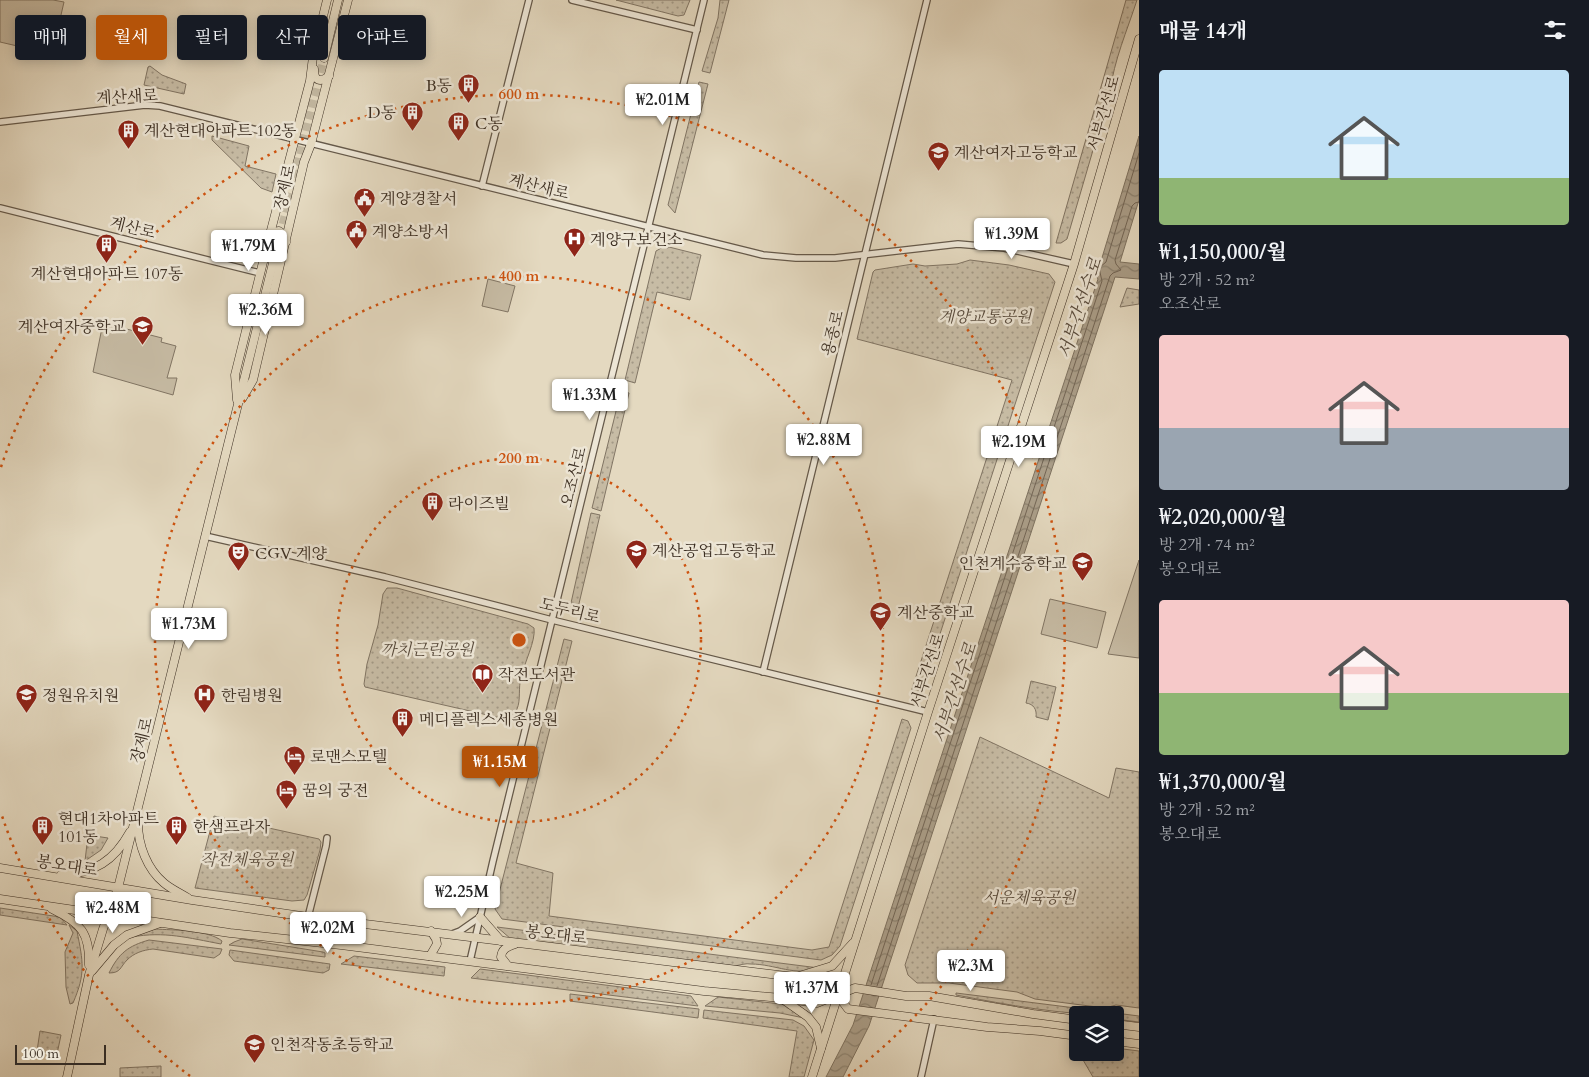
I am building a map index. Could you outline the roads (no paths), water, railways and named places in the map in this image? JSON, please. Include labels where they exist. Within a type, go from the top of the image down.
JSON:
[{"type":"main road","name":"장제로","points":[[323,15],[327,0]]},
{"type":"main road","points":[[328,41],[338,0]]},
{"type":"main road","name":"장제로","points":[[237,407],[253,380],[304,162],[311,144],[348,0]]},
{"type":"main road","name":"서부간선로","points":[[812,1077],[928,712],[1074,264],[1139,39]]},
{"type":"main road","name":"장제로","points":[[237,407],[235,375],[310,81],[313,60]]},
{"type":"main road","points":[[313,60],[314,76],[321,80],[329,76]]},
{"type":"main road","points":[[269,238],[274,232],[278,231],[283,234],[286,242]]},
{"type":"main road","name":"장제로","points":[[67,1077],[89,975],[118,888],[135,824],[274,259]]},
{"type":"main road","points":[[139,808],[138,832],[144,855],[151,869],[164,884],[192,900]]},
{"type":"main road","points":[[43,875],[86,872],[100,865],[121,848],[135,824]]},
{"type":"main road","name":"봉오대로","points":[[0,868],[308,917],[794,977],[824,983],[838,994],[848,1009],[988,1027],[1069,1035]]},
{"type":"main road","points":[[0,899],[230,933],[704,991],[816,1003],[855,988],[906,996],[929,996],[1069,1019]]},
{"type":"main road","points":[[45,905],[68,916],[82,931],[90,948],[89,975]]},
{"type":"main road","points":[[480,917],[501,941]]},
{"type":"main road","points":[[89,975],[114,945],[127,935],[161,923]]},
{"type":"main road","points":[[430,956],[437,944],[431,932]]},
{"type":"main road","points":[[794,977],[832,966],[856,939]]},
{"type":"main road","points":[[508,966],[501,957],[502,951],[504,948],[517,944]]},
{"type":"main road","points":[[781,998],[808,1017],[816,1027],[821,1050]]},
{"type":"main road","points":[[1124,1025],[1139,1027]]},
{"type":"main road","points":[[1124,1042],[1139,1044]]},
{"type":"street","points":[[482,186],[529,0]]},
{"type":"street","points":[[572,0],[697,30]]},
{"type":"street","name":"오조산로","points":[[470,961],[704,0]]},
{"type":"street","name":"용종로","points":[[763,672],[927,0]]},
{"type":"street","name":"계산새로","points":[[0,122],[146,105],[160,106],[763,255],[796,258],[835,258],[865,256],[942,245],[974,245],[1004,248],[1074,264]]},
{"type":"street","name":"계산로","points":[[0,208],[260,273]]},
{"type":"street","name":"도두리로","points":[[205,536],[384,577],[928,712]]},
{"type":"street","points":[[308,917],[327,838]]},
{"type":"street","points":[[452,934],[460,931],[480,917]]},
{"type":"street","points":[[921,1077],[934,1019]]},
{"type":"water","points":[[1139,136],[1139,200],[1120,262],[1139,264],[1139,279],[1115,277],[869,1026],[843,1077],[826,1077],[853,1025],[1098,279],[1093,271],[1095,262],[1101,261]]},
{"type":"tunnel","points":[[274,259],[324,60]]},
{"type":"place","name":"B동","points":[[468,104]]},
{"type":"place","name":"D동","points":[[412,131]]},
{"type":"place","name":"C동","points":[[459,142]]},
{"type":"place","name":"계산현대아파트 102동","points":[[128,149]]},
{"type":"place","name":"계산여자고등학교","points":[[938,171]]},
{"type":"place","name":"계양경찰서","points":[[364,217]]},
{"type":"place","name":"계양소방서","points":[[356,250]]},
{"type":"place","name":"계양구보건소","points":[[574,258]]},
{"type":"place","name":"계산현대아파트 107동","points":[[107,263]]},
{"type":"place","name":"계산여자중학교","points":[[142,345]]},
{"type":"place","name":"라이즈빌","points":[[432,522]]},
{"type":"place","name":"계산공업고등학교","points":[[636,569]]},
{"type":"place","name":"CGV 계양","points":[[239,572]]},
{"type":"place","name":"인천계수중학교","points":[[1083,582]]},
{"type":"place","name":"계산중학교","points":[[881,631]]},
{"type":"place","name":"작전도서관","points":[[482,693]]},
{"type":"place","name":"정원유치원","points":[[26,714]]},
{"type":"place","name":"한림병원","points":[[205,714]]},
{"type":"place","name":"메디플렉스세종병원","points":[[403,738]]},
{"type":"place","name":"로맨스모텔","points":[[294,775]]},
{"type":"place","name":"꿈의 궁전","points":[[286,809]]},
{"type":"place","name":"한샘프라자","points":[[177,845]]},
{"type":"place","name":"현대1차아파트 101동","points":[[42,846]]},
{"type":"place","name":"인천작동초등학교","points":[[254,1063]]},
{"type":"water label","name":"서부간선수로","points":[[1080,308]]},
{"type":"water label","name":"서부간선수로","points":[[955,693]]},
{"type":"park label","name":"계양교통공원","points":[[985,316]]},
{"type":"park label","name":"까치근린공원","points":[[427,649]]},
{"type":"park label","name":"작전체육공원","points":[[247,859]]},
{"type":"park label","name":"서운체육공원","points":[[1029,897]]}]
